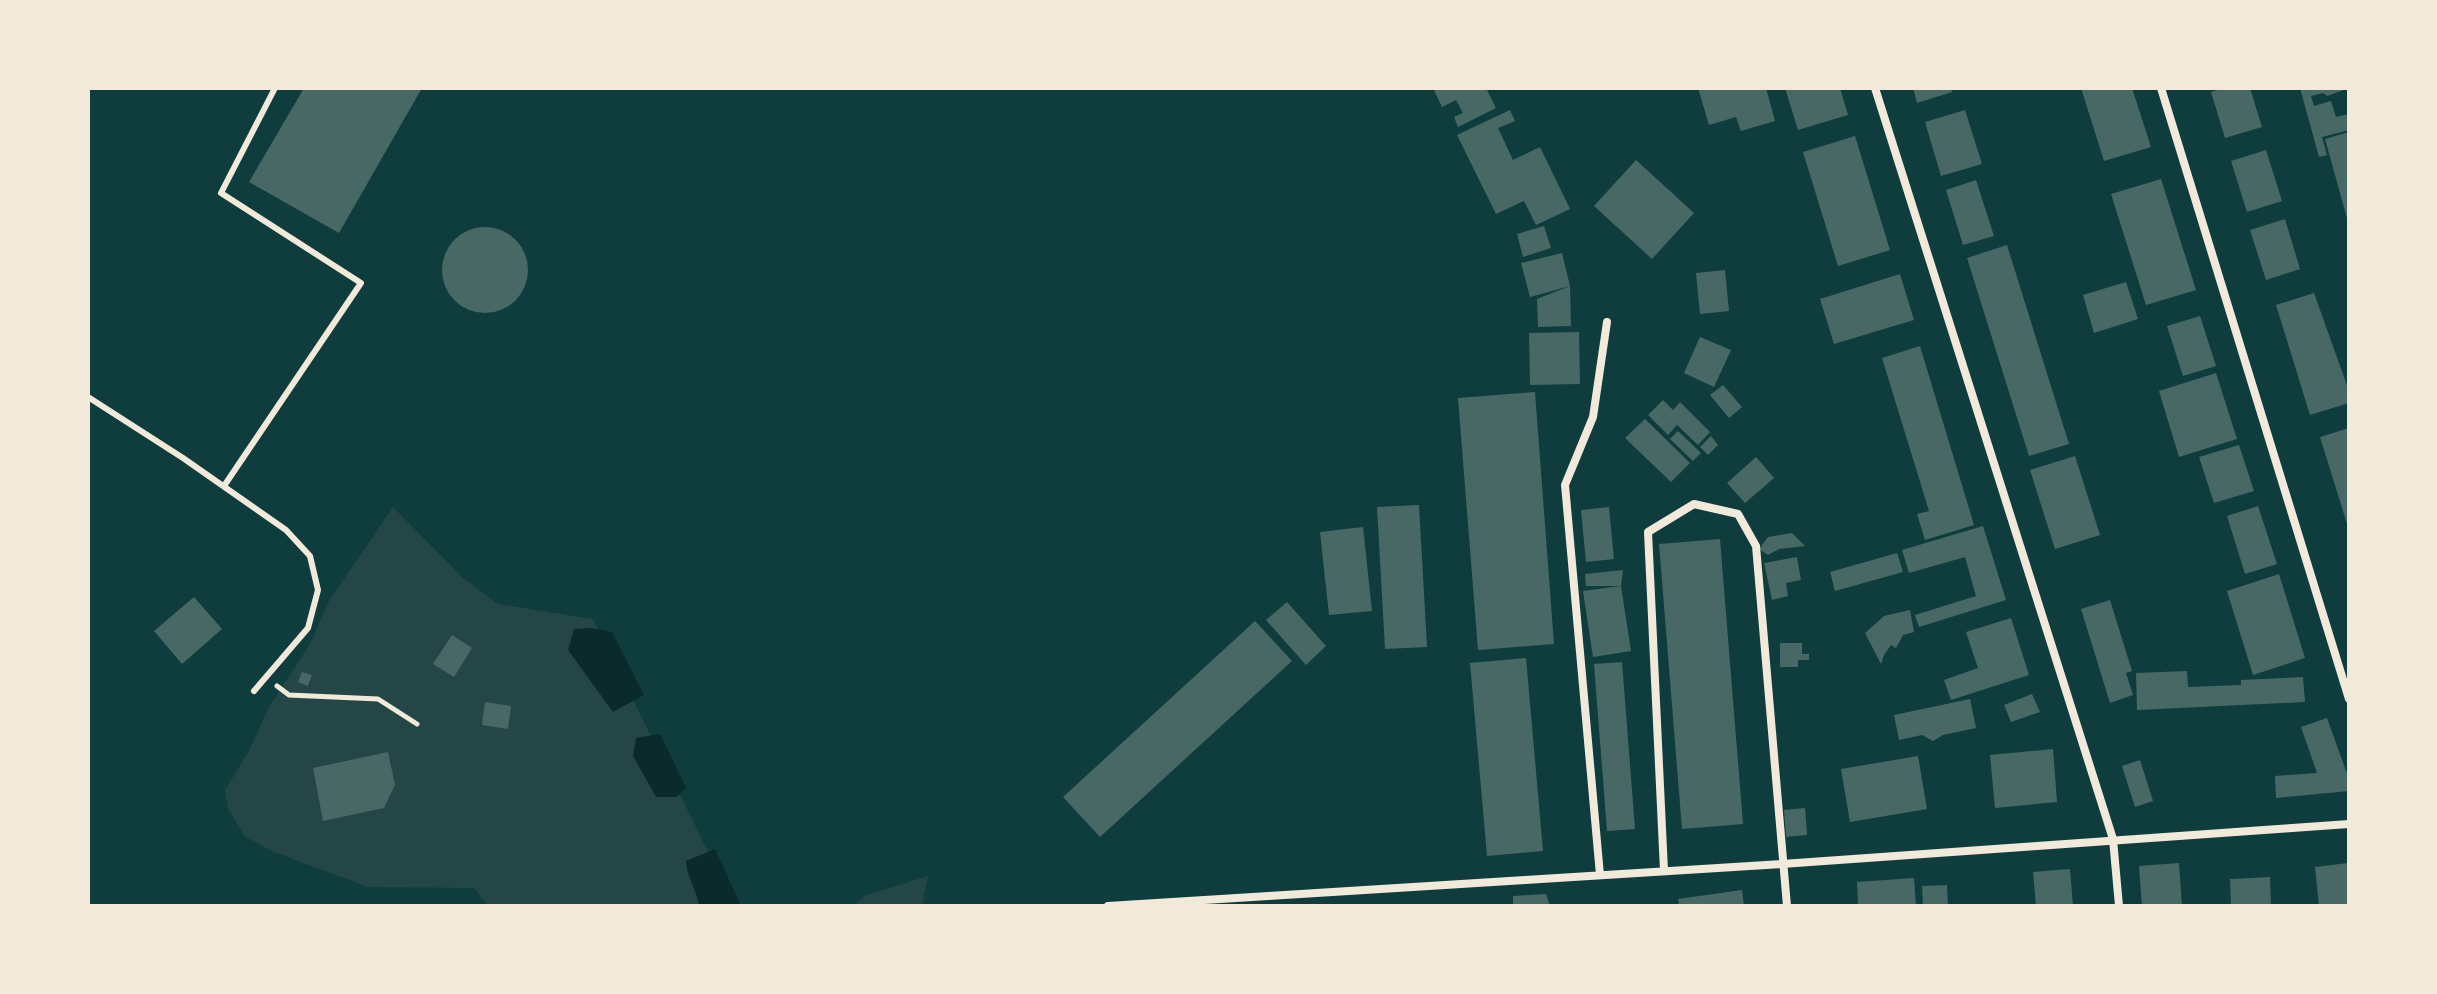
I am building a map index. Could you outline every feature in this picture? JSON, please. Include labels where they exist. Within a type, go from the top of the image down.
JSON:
[{"type":"street","points":[[1875,88],[2113,839],[2119,906]]},
{"type":"street","points":[[2161,88],[2349,699]]},
{"type":"street","points":[[1600,875],[1565,485],[1593,417],[1607,322]]},
{"type":"street","points":[[1664,871],[1648,532],[1694,504],[1738,514],[1756,546],[1787,906]]},
{"type":"street","points":[[1108,906],[1782,864],[2349,824]]},
{"type":"lane","points":[[224,486],[361,283],[221,193],[275,88]]},
{"type":"lane","points":[[88,397],[286,530],[310,556],[318,590],[308,628],[254,691]]},
{"type":"path","points":[[266,678],[289,695],[378,699],[417,724]]},
{"type":"shaded area","points":[[393,507],[462,577],[498,604],[593,619],[735,906],[488,906],[474,888],[368,887],[274,852],[244,836],[228,808],[225,790],[249,751],[269,707],[310,644],[329,601]]},
{"type":"shaded area","points":[[574,629],[612,632],[644,695],[613,712],[568,650]]},
{"type":"shaded area","points":[[660,734],[686,788],[677,797],[656,797],[633,756],[636,738]]},
{"type":"shaded area","points":[[715,849],[741,906],[699,906],[686,861]]},
{"type":"shaded area","points":[[928,876],[922,906],[852,906],[867,895]]},
{"type":"building","points":[[304,88],[422,88],[339,233],[249,182]]},
{"type":"building","points":[[1433,88],[1486,88],[1496,108],[1458,127],[1454,117],[1463,113],[1456,100],[1442,107]]},
{"type":"building","points":[[1698,88],[1766,88],[1775,121],[1741,131],[1736,117],[1709,125]]},
{"type":"building","points":[[1785,88],[1840,88],[1848,115],[1798,130]]},
{"type":"building","points":[[1913,88],[1951,88],[1952,92],[1917,103]]},
{"type":"building","points":[[2081,88],[2132,88],[2151,147],[2104,161]]},
{"type":"building","points":[[2224,88],[2250,88],[2262,127],[2225,138],[2211,92]]},
{"type":"building","points":[[2300,88],[2349,88],[2327,96],[2323,93],[2311,96],[2314,106],[2331,101],[2336,117],[2349,114],[2349,130],[2322,137],[2327,155],[2319,157]]},
{"type":"building","points":[[1510,110],[1515,121],[1498,128],[1513,160],[1540,147],[1570,209],[1536,225],[1524,201],[1496,214],[1457,135]]},
{"type":"building","points":[[1965,110],[1982,164],[1941,176],[1925,122]]},
{"type":"building","points":[[2349,132],[2349,222],[2348,222],[2325,139]]},
{"type":"building","points":[[1855,136],[1890,250],[1838,266],[1803,152]]},
{"type":"building","points":[[2266,150],[2282,201],[2247,212],[2231,161]]},
{"type":"building","points":[[1636,160],[1694,213],[1652,259],[1594,206]]},
{"type":"building","points":[[2161,179],[2196,290],[2146,305],[2111,194]]},
{"type":"building","points":[[1976,180],[1994,236],[1963,245],[1946,190]]},
{"type":"building","points":[[2285,219],[2300,269],[2266,280],[2250,230]]},
{"type":"building","points":[[1544,226],[1551,248],[1523,257],[1517,234]]},
{"type":"building","points":[[485,227],[502,230],[516,239],[525,253],[528,270],[525,287],[516,301],[502,310],[485,313],[468,310],[454,301],[445,287],[442,270],[445,253],[454,239],[468,230]]},
{"type":"building","points":[[2007,245],[2069,444],[2029,456],[1967,258]]},
{"type":"building","points":[[1562,253],[1570,286],[1530,297],[1521,263]]},
{"type":"building","points":[[1725,270],[1729,311],[1700,314],[1696,273]]},
{"type":"building","points":[[1900,274],[1914,320],[1834,344],[1820,299]]},
{"type":"building","points":[[2126,282],[2138,319],[2094,333],[2083,295]]},
{"type":"building","points":[[1570,286],[1571,326],[1538,327],[1537,299]]},
{"type":"building","points":[[2314,293],[2349,391],[2349,403],[2310,415],[2276,305]]},
{"type":"building","points":[[2200,316],[2216,366],[2183,376],[2167,326]]},
{"type":"building","points":[[1579,332],[1580,384],[1530,385],[1529,333]]},
{"type":"building","points":[[1700,337],[1731,350],[1714,387],[1684,373]]},
{"type":"building","points":[[1920,346],[1974,525],[1925,540],[1917,514],[1929,511],[1882,358]]},
{"type":"building","points":[[2216,373],[2237,439],[2179,457],[2159,391]]},
{"type":"building","points":[[1723,385],[1742,407],[1729,418],[1710,395]]},
{"type":"building","points":[[1535,392],[1554,644],[1478,650],[1458,398]]},
{"type":"building","points":[[1663,400],[1673,410],[1680,402],[1710,432],[1698,445],[1677,425],[1668,435],[1648,415]]},
{"type":"building","points":[[1645,419],[1690,463],[1671,482],[1625,438]]},
{"type":"building","points":[[2349,428],[2349,527],[2348,527],[2320,437]]},
{"type":"building","points":[[1678,431],[1701,453],[1693,461],[1670,439]]},
{"type":"building","points":[[1711,436],[1718,445],[1708,455],[1700,447]]},
{"type":"building","points":[[2239,445],[2254,491],[2214,503],[2199,457]]},
{"type":"building","points":[[2075,456],[2100,535],[2055,549],[2030,470]]},
{"type":"building","points":[[1756,457],[1774,478],[1745,503],[1727,483]]},
{"type":"building","points":[[1419,505],[1427,647],[1385,649],[1377,507]]},
{"type":"building","points":[[2258,506],[2277,564],[2245,574],[2227,516]]},
{"type":"building","points":[[1609,507],[1614,559],[1586,562],[1581,510]]},
{"type":"building","points":[[1983,526],[2006,600],[1919,627],[1915,615],[1976,596],[1965,557],[1909,573],[1902,550]]},
{"type":"building","points":[[1363,527],[1372,611],[1329,615],[1320,532]]},
{"type":"building","points":[[1792,533],[1805,546],[1779,549],[1768,555],[1759,549],[1768,537]]},
{"type":"building","points":[[1720,539],[1743,824],[1682,829],[1659,544]]},
{"type":"building","points":[[1897,553],[1903,572],[1835,591],[1830,572]]},
{"type":"building","points":[[1797,557],[1801,580],[1786,583],[1788,596],[1772,600],[1764,563]]},
{"type":"building","points":[[1623,570],[1621,586],[1586,586],[1585,574]]},
{"type":"building","points":[[2279,574],[2305,658],[2253,675],[2227,591]]},
{"type":"building","points":[[1621,586],[1631,651],[1593,657],[1583,591]]},
{"type":"building","points":[[194,597],[222,629],[182,664],[154,631]]},
{"type":"building","points":[[2110,600],[2132,671],[2126,673],[2133,695],[2110,703],[2081,609]]},
{"type":"building","points":[[1287,602],[1326,646],[1306,665],[1266,620]]},
{"type":"building","points":[[1910,610],[1914,632],[1903,635],[1896,648],[1891,645],[1881,664],[1865,633],[1884,616]]},
{"type":"building","points":[[2011,618],[2029,675],[1951,700],[1944,680],[1978,668],[1966,632]]},
{"type":"building","points":[[1255,621],[1292,661],[1100,837],[1063,797]]},
{"type":"building","points":[[452,635],[472,648],[454,677],[433,664]]},
{"type":"building","points":[[1780,643],[1802,643],[1802,654],[1809,654],[1809,660],[1798,660],[1798,667],[1780,667]]},
{"type":"building","points":[[1526,658],[1543,851],[1487,856],[1470,663]]},
{"type":"building","points":[[1622,662],[1635,829],[1607,831],[1594,664]]},
{"type":"building","points":[[2187,671],[2188,687],[2241,685],[2241,680],[2303,677],[2305,702],[2137,710],[2136,673]]},
{"type":"building","points":[[302,672],[312,675],[308,686],[298,682]]},
{"type":"building","points":[[2032,694],[2040,712],[2011,722],[2004,705]]},
{"type":"building","points":[[1970,699],[1976,728],[1943,735],[1933,741],[1922,735],[1899,740],[1894,715]]},
{"type":"building","points":[[485,702],[511,706],[508,729],[482,725]]},
{"type":"building","points":[[2327,718],[2349,779],[2349,791],[2276,798],[2275,776],[2317,773],[2301,727]]},
{"type":"building","points":[[2053,749],[2057,802],[1995,808],[1990,755]]},
{"type":"building","points":[[388,752],[395,785],[384,808],[323,821],[313,768]]},
{"type":"building","points":[[1918,756],[1927,809],[1850,822],[1841,769]]},
{"type":"building","points":[[2140,760],[2153,801],[2135,807],[2122,766]]},
{"type":"building","points":[[1805,808],[1807,835],[1786,837],[1784,810]]},
{"type":"building","points":[[2179,863],[2182,906],[2142,906],[2139,866]]},
{"type":"building","points":[[2348,863],[2349,906],[2319,906],[2315,867]]},
{"type":"building","points":[[2070,869],[2073,906],[2036,906],[2033,872]]},
{"type":"building","points":[[2270,877],[2271,906],[2231,906],[2230,879]]},
{"type":"building","points":[[1914,878],[1916,906],[1858,906],[1857,882]]},
{"type":"building","points":[[1947,885],[1948,906],[1923,906],[1922,886]]},
{"type":"building","points":[[1742,890],[1744,906],[1679,906],[1678,899]]},
{"type":"building","points":[[1546,894],[1550,906],[1513,906],[1513,896]]}]
